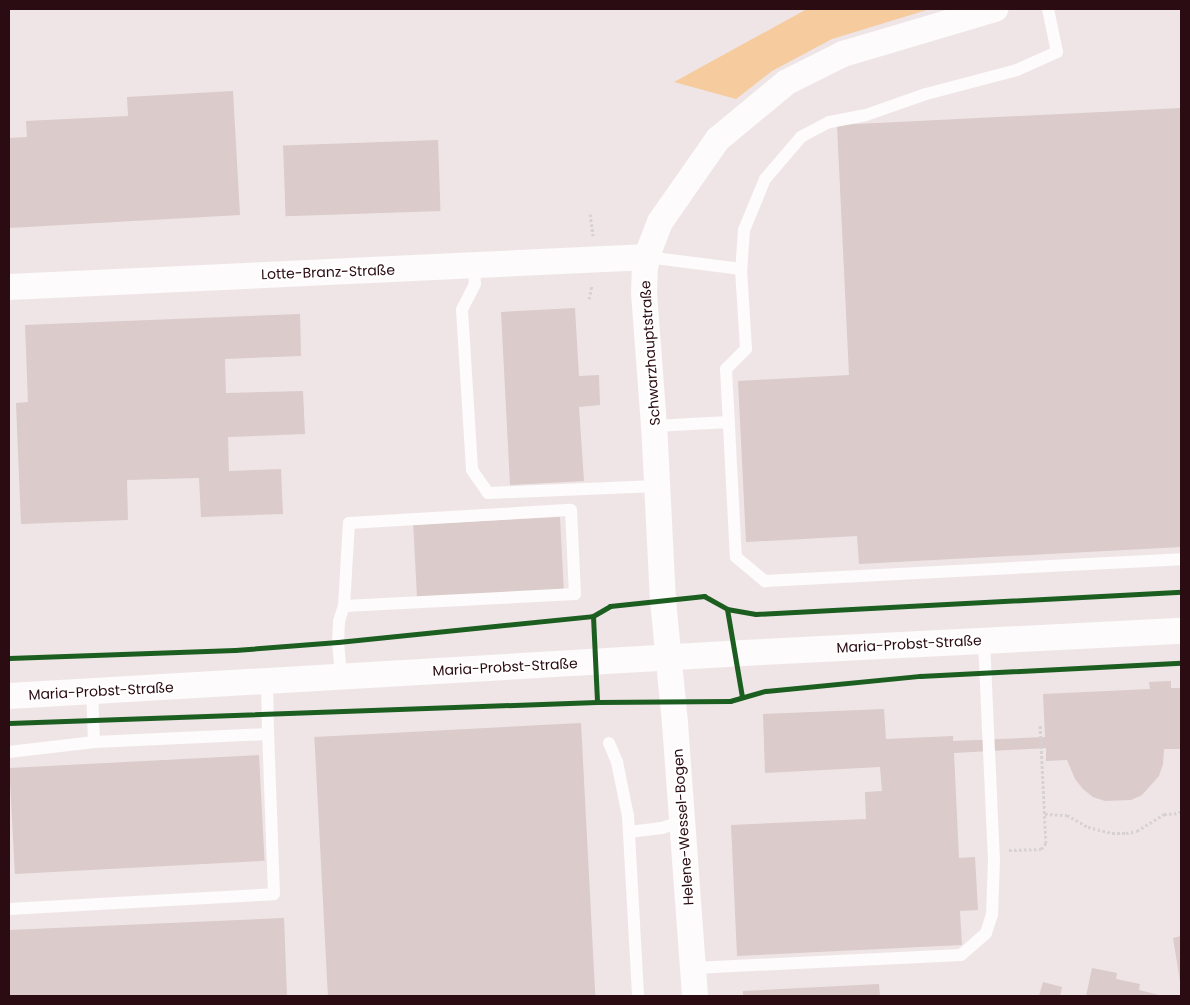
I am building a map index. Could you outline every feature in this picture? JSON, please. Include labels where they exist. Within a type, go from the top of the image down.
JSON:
[{"type":"street","name":"Schwarzhauptstraße","points":[[668,658],[644,293],[647,257],[660,222],[718,139],[787,82],[843,54],[995,9]]},
{"type":"street","name":"Lotte-Branz-Straße","points":[[9,287],[647,257]]},
{"type":"street","name":"Maria-Probst-Straße","points":[[9,696],[984,640],[1181,631]]},
{"type":"street","name":"Helene-Wessel-Bogen","points":[[668,658],[695,996]]},
{"type":"lane","points":[[1048,9],[1057,52],[1017,70],[926,94],[866,115],[829,122],[801,137],[765,179],[750,210],[744,230],[741,268],[746,349],[726,368],[736,557],[765,580],[1181,559]]},
{"type":"lane","points":[[647,257],[741,268]]},
{"type":"lane","points":[[474,266],[475,284],[462,310],[472,470],[488,494],[657,486]]},
{"type":"lane","points":[[654,426],[729,422]]},
{"type":"lane","points":[[340,676],[339,621],[344,606],[349,523],[571,510],[575,594],[344,606]]},
{"type":"lane","points":[[694,968],[880,954],[961,955],[986,934],[992,915],[994,851],[984,640]]},
{"type":"lane","points":[[9,909],[274,894],[267,681]]},
{"type":"lane","points":[[92,691],[94,742]]},
{"type":"lane","points":[[9,752],[94,742],[268,734]]},
{"type":"lane","points":[[608,743],[617,762],[628,816],[638,996]]},
{"type":"lane","points":[[629,832],[662,828],[682,821]]},
{"type":"path","points":[[994,851],[1041,848],[1046,843],[1040,725]]},
{"type":"path","points":[[1045,814],[1067,815],[1088,827],[1112,833],[1126,833],[1137,831],[1164,814],[1179,813],[1181,810]]},
{"type":"shaded area","points":[[807,9],[930,9],[832,39],[772,71],[736,99],[674,82]]},
{"type":"building","points":[[233,91],[240,215],[9,228],[9,138],[27,137],[26,121],[128,116],[127,97]]},
{"type":"building","points":[[1181,108],[1181,547],[859,564],[857,536],[746,542],[738,381],[849,375],[837,125]]},
{"type":"building","points":[[438,140],[440,211],[286,216],[283,145]]},
{"type":"building","points":[[575,308],[579,376],[599,375],[600,405],[579,407],[584,481],[510,485],[501,312]]},
{"type":"building","points":[[300,314],[301,356],[225,359],[226,393],[303,391],[305,434],[228,437],[229,471],[281,469],[283,514],[201,517],[199,478],[127,480],[128,520],[21,524],[16,403],[28,402],[25,325]]},
{"type":"building","points":[[560,517],[564,590],[417,598],[413,525]]},
{"type":"building","points":[[1171,681],[1171,688],[1181,688],[1181,749],[1164,749],[1163,764],[1159,776],[1142,795],[1131,800],[1105,801],[1093,797],[1075,779],[1067,760],[1046,761],[1046,748],[954,753],[959,858],[975,857],[978,910],[960,911],[962,945],[737,956],[731,825],[866,819],[865,792],[882,791],[880,767],[765,773],[763,714],[884,709],[886,739],[953,736],[953,741],[1045,737],[1043,694],[1150,689],[1149,682]]},
{"type":"building","points":[[581,723],[595,996],[328,996],[314,737]]},
{"type":"building","points":[[259,755],[265,861],[15,874],[9,768]]},
{"type":"building","points":[[284,918],[287,996],[9,996],[9,930]]},
{"type":"building","points":[[1181,936],[1181,981],[1180,981],[1173,938]]},
{"type":"building","points":[[1092,968],[1117,973],[1116,979],[1140,984],[1139,990],[1163,996],[1086,996]]},
{"type":"building","points":[[1043,982],[1062,987],[1060,996],[1039,996]]},
{"type":"building","points":[[879,984],[880,996],[743,996],[743,991]]},
{"type":"cycle path","points":[[9,658],[235,650],[338,642],[593,616],[610,606],[704,596],[727,609],[756,614],[1181,592]]},
{"type":"cycle path","points":[[727,609],[742,697]]},
{"type":"cycle path","points":[[593,616],[597,702]]},
{"type":"cycle path","points":[[9,723],[597,702],[730,701],[766,691],[920,676],[1181,663]]}]
